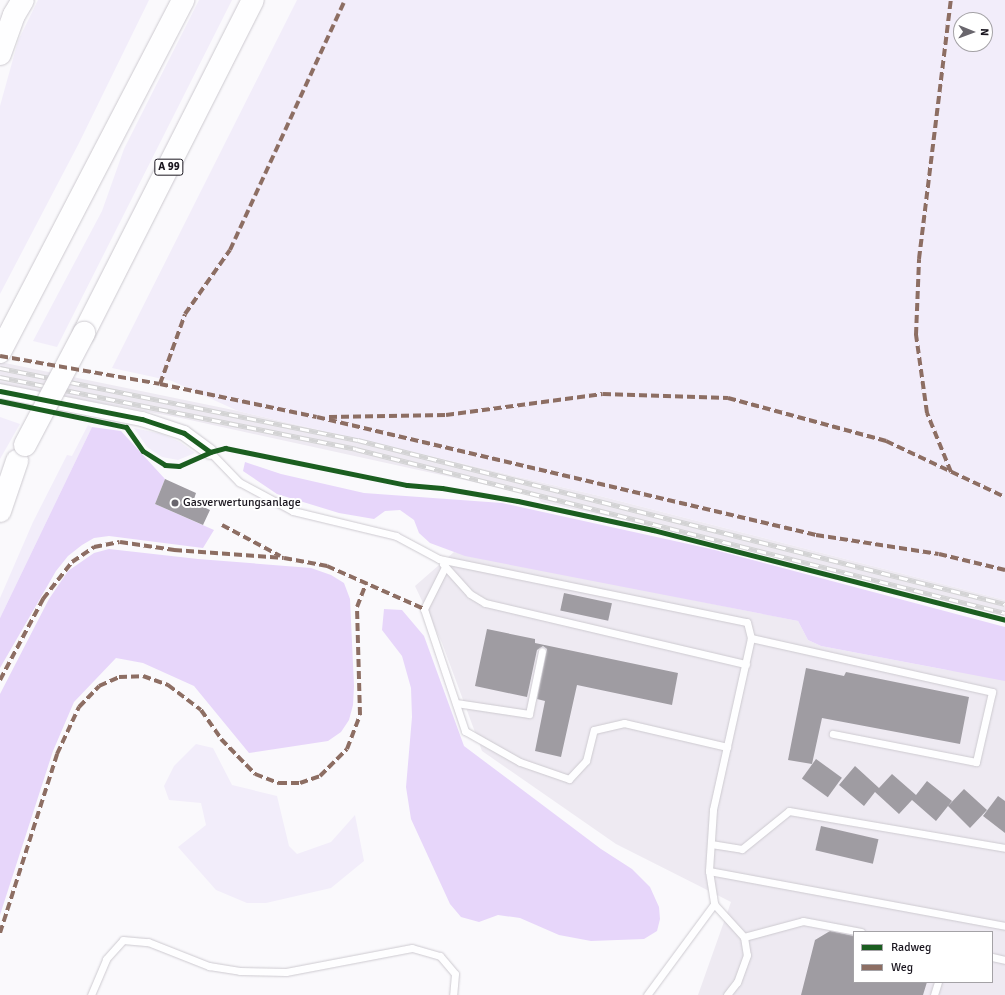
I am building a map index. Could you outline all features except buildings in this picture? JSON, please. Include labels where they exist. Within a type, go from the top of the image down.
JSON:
[{"type":"highway","points":[[0,54],[14,15],[23,0]]},
{"type":"highway","points":[[0,352],[7,323],[38,281],[183,0]]},
{"type":"highway","name":"A 99","points":[[0,490],[84,333],[253,0]]},
{"type":"highway","points":[[0,511],[21,453]]},
{"type":"street","points":[[0,390],[142,419],[184,433],[210,452]]},
{"type":"lane","points":[[210,452],[239,482],[293,511],[396,536],[439,560],[747,622],[751,638],[713,810],[709,871],[714,904],[744,937],[747,955],[737,982],[727,995]]},
{"type":"lane","points":[[439,560],[470,594],[485,603],[746,664]]},
{"type":"lane","points":[[445,567],[424,609],[465,731],[520,762],[569,779],[586,761],[594,730],[624,723],[727,747]]},
{"type":"lane","points":[[751,638],[992,692],[976,762],[833,734]]},
{"type":"lane","points":[[456,702],[529,714],[542,651]]},
{"type":"lane","points":[[711,844],[742,849],[789,812],[1005,848]]},
{"type":"lane","points":[[709,871],[1005,926]]},
{"type":"lane","points":[[647,995],[714,904]]},
{"type":"lane","points":[[744,937],[803,921],[856,931]]},
{"type":"lane","points":[[90,995],[106,958],[123,940],[148,942],[209,966],[240,972],[286,972],[412,948],[440,956],[444,960],[455,974],[453,995]]},
{"type":"lane","points":[[993,957],[1005,960]]},
{"type":"lane","points":[[934,995],[938,983]]},
{"type":"shaded area","points":[[38,0],[149,0],[79,143],[0,294],[0,106],[18,41]]},
{"type":"shaded area","points":[[199,0],[232,0],[57,347],[33,341],[102,211],[124,149]]},
{"type":"shaded area","points":[[297,0],[1005,0],[1005,600],[600,496],[238,411],[172,381],[112,368]]},
{"type":"shaded area","points":[[0,362],[238,411],[600,496],[1005,600],[1005,616],[643,524],[541,502],[537,496],[181,418],[0,384]]},
{"type":"shaded area","points":[[0,417],[20,424],[0,459]]},
{"type":"shaded area","points":[[88,425],[92,427],[0,618],[0,598],[33,522],[67,455],[72,456]]},
{"type":"shaded area","points":[[92,427],[121,431],[165,479],[155,504],[214,530],[203,548],[109,536],[94,538],[82,545],[68,556],[56,571],[0,668],[0,618]]},
{"type":"shaded area","points":[[134,428],[162,434],[180,442],[195,453],[178,460],[162,457],[147,447]]},
{"type":"shaded area","points":[[245,462],[281,474],[364,493],[502,503],[711,549],[1005,627],[1005,681],[821,646],[808,640],[798,621],[465,556],[430,543],[419,533],[414,520],[400,510],[385,511],[374,519],[339,513],[277,494],[243,471]]},
{"type":"shaded area","points":[[109,549],[198,559],[311,568],[331,575],[344,583],[350,599],[354,686],[353,705],[349,720],[341,732],[328,741],[249,753],[194,686],[143,663],[116,658],[74,702],[53,751],[0,915],[0,694],[49,599],[68,571],[94,553]]},
{"type":"shaded area","points":[[454,552],[798,621],[808,640],[821,646],[947,670],[1005,674],[1005,995],[698,995],[731,902],[616,844],[482,751],[442,643],[415,586]]},
{"type":"shaded area","points":[[384,609],[402,610],[424,636],[464,746],[601,849],[632,869],[650,887],[659,907],[660,919],[657,931],[644,939],[591,941],[559,935],[520,918],[498,915],[479,922],[461,917],[450,904],[411,819],[406,787],[412,717],[411,688],[402,656],[382,630]]},
{"type":"shaded area","points":[[196,744],[213,748],[232,785],[277,796],[289,846],[297,854],[331,842],[355,815],[364,861],[331,888],[266,903],[247,903],[216,890],[178,847],[206,825],[201,803],[169,800],[164,786],[174,766]]},
{"type":"railway","points":[[0,368],[358,440],[1005,604]]},
{"type":"railway","points":[[0,377],[356,449],[1005,613]]},
{"type":"marked path","points":[[160,384],[185,314],[230,250],[345,0]]},
{"type":"marked path","points":[[951,0],[919,259],[916,335],[927,413],[951,472]]},
{"type":"marked path","points":[[0,356],[160,384],[317,417],[816,535],[939,554],[1005,570]]},
{"type":"marked path","points":[[329,417],[446,415],[603,394],[728,398],[886,441],[1005,497]]},
{"type":"marked path","points":[[222,525],[280,556]]},
{"type":"marked path","points":[[0,680],[43,599],[72,562],[94,547],[120,542],[174,550],[284,558],[327,566],[424,609]]},
{"type":"marked path","points":[[0,933],[57,754],[79,707],[99,686],[119,677],[143,676],[168,685],[201,710],[221,739],[255,774],[279,783],[300,783],[320,776],[347,749],[360,715],[357,607],[366,583]]},
{"type":"cycle path","points":[[0,391],[142,419],[184,433],[210,452]]},
{"type":"cycle path","points":[[0,401],[126,427],[143,451],[165,465],[179,466],[210,452],[225,448],[407,485],[442,488],[518,501],[653,530],[1005,620]]},
{"type":"place","name":"Gasverwertungsanlage","points":[[175,503]]}]
